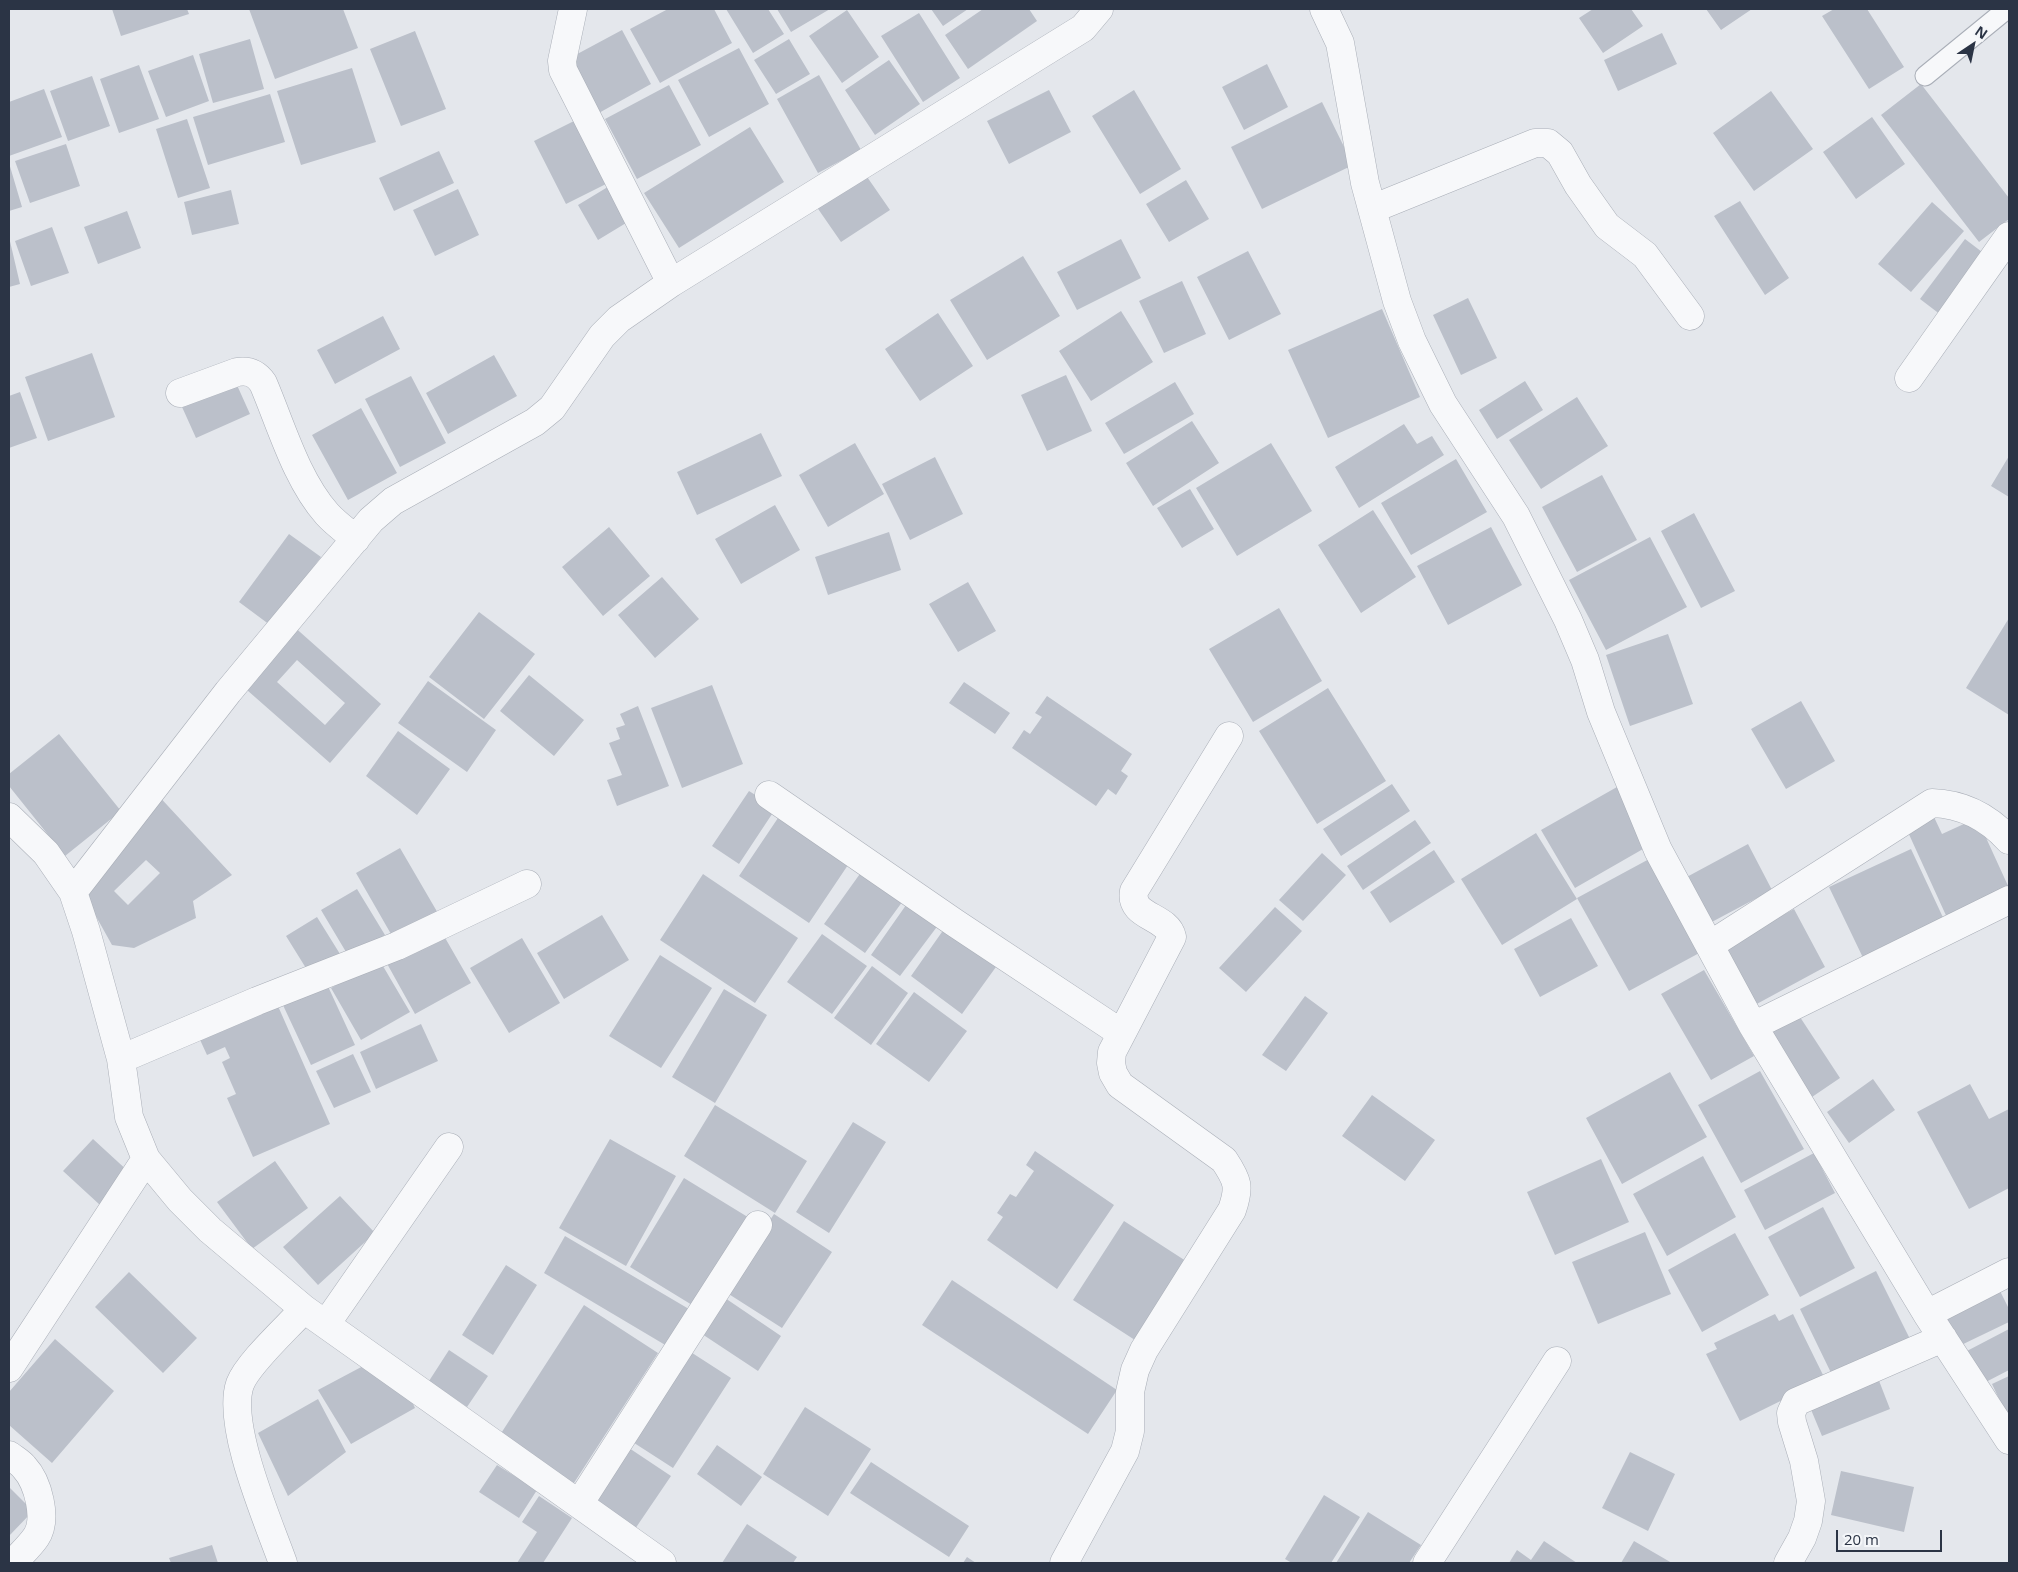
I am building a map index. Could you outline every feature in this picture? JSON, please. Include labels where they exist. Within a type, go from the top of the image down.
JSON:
[{"type":"street","points":[[573,9],[562,61],[563,70],[671,283]]},
{"type":"street","points":[[72,892],[228,692],[371,520],[393,502],[535,422],[552,408],[602,336],[619,319],[671,283],[1083,28],[1099,9]]},
{"type":"street","points":[[1324,9],[1340,43],[1365,183],[1397,301],[1412,341],[1443,404],[1516,516],[1564,611],[1585,660],[1601,712],[1658,850],[1752,1026],[1927,1314],[2009,1440]]},
{"type":"street","points":[[1372,209],[1534,143],[1548,143],[1560,153],[1578,185],[1607,226],[1646,255],[1690,316]]},
{"type":"street","points":[[1909,378],[2009,236]]},
{"type":"street","points":[[180,393],[237,372],[245,371],[258,376],[264,383],[300,470],[312,492],[327,514],[356,539]]},
{"type":"street","points":[[1064,1563],[1125,1451],[1130,1430],[1130,1392],[1134,1370],[1144,1350],[1232,1210],[1238,1192],[1235,1176],[1224,1160],[1120,1085],[1113,1074],[1111,1063],[1112,1052],[1121,1033],[1172,938],[1168,928],[1138,909],[1134,904],[1134,891],[1229,736]]},
{"type":"street","points":[[769,795],[955,923],[1121,1033]]},
{"type":"street","points":[[1710,945],[1932,803],[1952,804],[1976,814],[2009,840]]},
{"type":"street","points":[[9,817],[46,853],[72,892],[86,931],[121,1058],[129,1117],[146,1159],[180,1200],[210,1230],[315,1317],[662,1563]]},
{"type":"street","points":[[121,1058],[256,1001],[397,946],[527,884]]},
{"type":"street","points":[[1752,1026],[2009,900]]},
{"type":"street","points":[[283,1563],[243,1446],[238,1423],[240,1385],[248,1369],[315,1317],[449,1147]]},
{"type":"street","points":[[9,1368],[146,1159]]},
{"type":"street","points":[[579,1504],[758,1225]]},
{"type":"street","points":[[1927,1314],[2009,1272]]},
{"type":"street","points":[[1788,1563],[1802,1538],[1808,1521],[1811,1501],[1804,1461],[1792,1422],[1792,1413],[1796,1402],[1817,1391],[1943,1338]]},
{"type":"street","points":[[1427,1563],[1557,1361]]},
{"type":"street","points":[[9,1455],[25,1467],[34,1482],[42,1521],[37,1536],[13,1563]]},
{"type":"lane","points":[[1925,76],[2007,9]]},
{"type":"building","points":[[112,9],[187,9],[189,14],[121,36]]},
{"type":"building","points":[[249,9],[343,9],[358,48],[275,79]]},
{"type":"building","points":[[668,9],[714,9],[732,43],[660,83],[630,29]]},
{"type":"building","points":[[726,9],[768,9],[784,34],[753,53]]},
{"type":"building","points":[[777,9],[830,9],[791,32]]},
{"type":"building","points":[[931,9],[968,9],[943,26]]},
{"type":"building","points":[[983,9],[1029,9],[1037,21],[968,69],[945,35]]},
{"type":"building","points":[[1593,9],[1631,9],[1643,26],[1603,53],[1579,18]]},
{"type":"building","points":[[1706,9],[1752,9],[1721,30]]},
{"type":"building","points":[[1834,9],[1867,9],[1904,67],[1869,89],[1822,16]]},
{"type":"building","points":[[847,10],[879,57],[842,83],[809,36]]},
{"type":"building","points":[[919,13],[960,78],[923,102],[881,36]]},
{"type":"building","points":[[622,30],[651,84],[597,114],[568,59]]},
{"type":"building","points":[[415,31],[446,109],[401,126],[370,49]]},
{"type":"building","points":[[1662,33],[1677,64],[1618,91],[1604,60]]},
{"type":"building","points":[[250,39],[264,89],[213,103],[199,54]]},
{"type":"building","points":[[789,39],[810,74],[776,94],[754,60]]},
{"type":"building","points":[[739,48],[769,104],[709,137],[678,80]]},
{"type":"building","points":[[193,55],[209,101],[166,117],[148,71]]},
{"type":"building","points":[[889,60],[920,104],[875,135],[845,90]]},
{"type":"building","points":[[1267,64],[1288,107],[1244,130],[1222,87]]},
{"type":"building","points":[[139,65],[159,119],[119,133],[100,79]]},
{"type":"building","points":[[352,68],[376,142],[301,165],[277,91]]},
{"type":"building","points":[[819,75],[861,150],[818,173],[777,99]]},
{"type":"building","points":[[92,76],[110,126],[68,141],[50,91]]},
{"type":"building","points":[[1921,84],[2009,198],[2009,219],[1979,242],[1881,115]]},
{"type":"building","points":[[669,85],[701,145],[637,179],[605,119]]},
{"type":"building","points":[[44,89],[62,137],[9,156],[9,102]]},
{"type":"building","points":[[1049,90],[1071,132],[1009,164],[987,121]]},
{"type":"building","points":[[1134,90],[1181,169],[1140,194],[1092,116]]},
{"type":"building","points":[[1771,91],[1813,149],[1754,191],[1713,133]]},
{"type":"building","points":[[270,94],[285,142],[208,165],[193,117]]},
{"type":"building","points":[[1322,102],[1353,165],[1262,209],[1231,147]]},
{"type":"building","points":[[1872,117],[1905,164],[1856,199],[1823,152]]},
{"type":"building","points":[[580,118],[612,181],[566,204],[534,141]]},
{"type":"building","points":[[187,119],[210,188],[178,198],[156,129]]},
{"type":"building","points":[[750,127],[784,182],[679,248],[644,193]]},
{"type":"building","points":[[66,144],[80,186],[30,203],[15,161]]},
{"type":"building","points":[[439,151],[454,183],[394,211],[379,178]]},
{"type":"building","points":[[9,163],[22,207],[9,211]]},
{"type":"building","points":[[863,171],[890,210],[841,242],[814,203]]},
{"type":"building","points":[[1186,180],[1209,219],[1169,242],[1146,204]]},
{"type":"building","points":[[611,185],[631,220],[598,240],[578,205]]},
{"type":"building","points":[[458,189],[479,235],[435,256],[413,210]]},
{"type":"building","points":[[231,190],[239,224],[192,235],[184,202]]},
{"type":"building","points":[[1740,201],[1789,278],[1765,295],[1714,216]]},
{"type":"building","points":[[1932,202],[1964,231],[1911,292],[1878,264]]},
{"type":"building","points":[[127,211],[141,248],[98,264],[84,227]]},
{"type":"building","points":[[52,227],[69,273],[31,286],[15,241]]},
{"type":"building","points":[[9,237],[20,284],[9,287]]},
{"type":"building","points":[[1121,239],[1141,278],[1077,310],[1057,272]]},
{"type":"building","points":[[1965,239],[1986,255],[1941,315],[1920,299]]},
{"type":"building","points":[[1248,251],[1281,314],[1229,340],[1197,277]]},
{"type":"building","points":[[1023,256],[1060,316],[987,360],[950,300]]},
{"type":"building","points":[[1182,281],[1206,334],[1164,353],[1139,301]]},
{"type":"building","points":[[1468,298],[1497,358],[1461,375],[1433,315]]},
{"type":"building","points":[[1382,309],[1420,397],[1328,438],[1288,350]]},
{"type":"building","points":[[1121,311],[1153,362],[1091,401],[1059,351]]},
{"type":"building","points":[[938,313],[973,366],[920,401],[885,349]]},
{"type":"building","points":[[383,316],[400,349],[335,384],[317,350]]},
{"type":"building","points":[[92,353],[115,417],[48,441],[25,377]]},
{"type":"building","points":[[494,355],[517,396],[448,434],[426,393]]},
{"type":"building","points":[[232,374],[250,414],[196,438],[178,398]]},
{"type":"building","points":[[1066,375],[1092,431],[1047,451],[1021,395]]},
{"type":"building","points":[[411,376],[446,443],[400,467],[365,399]]},
{"type":"building","points":[[1525,381],[1543,410],[1497,439],[1479,410]]},
{"type":"building","points":[[1175,382],[1194,414],[1124,454],[1105,423]]},
{"type":"building","points":[[20,392],[37,438],[9,448],[9,396]]},
{"type":"building","points":[[1577,397],[1608,446],[1541,489],[1509,440]]},
{"type":"building","points":[[361,408],[397,473],[348,500],[312,435]]},
{"type":"building","points":[[1192,421],[1219,463],[1153,506],[1126,463]]},
{"type":"building","points":[[1404,424],[1417,444],[1432,436],[1444,455],[1359,508],[1335,467]]},
{"type":"building","points":[[761,433],[782,476],[697,515],[677,472]]},
{"type":"building","points":[[855,443],[884,494],[828,527],[799,475]]},
{"type":"building","points":[[1271,443],[1312,511],[1237,556],[1196,488]]},
{"type":"building","points":[[2009,456],[2009,497],[1991,486]]},
{"type":"building","points":[[935,457],[963,514],[910,540],[882,484]]},
{"type":"building","points":[[1456,459],[1487,512],[1411,555],[1381,503]]},
{"type":"building","points":[[1602,475],[1637,540],[1577,572],[1542,507]]},
{"type":"building","points":[[1190,489],[1214,529],[1182,548],[1157,508]]},
{"type":"building","points":[[775,505],[800,550],[741,584],[715,539]]},
{"type":"building","points":[[1373,510],[1416,577],[1361,613],[1318,545]]},
{"type":"building","points":[[1694,513],[1735,591],[1701,608],[1661,531]]},
{"type":"building","points":[[609,527],[650,576],[603,616],[562,567]]},
{"type":"building","points":[[1491,527],[1522,585],[1448,625],[1417,566]]},
{"type":"building","points":[[889,532],[901,570],[828,595],[815,557]]},
{"type":"building","points":[[289,534],[321,557],[270,625],[239,602]]},
{"type":"building","points":[[1650,537],[1687,607],[1606,650],[1569,580]]},
{"type":"building","points":[[662,577],[699,619],[655,658],[618,615]]},
{"type":"building","points":[[968,582],[996,631],[958,652],[929,604]]},
{"type":"building","points":[[1279,608],[1322,681],[1253,722],[1209,649]]},
{"type":"building","points":[[479,612],[535,654],[484,719],[429,677]]},
{"type":"building","points":[[2009,618],[2009,715],[1966,688]]},
{"type":"building","points":[[291,624],[381,704],[330,763],[239,683]],"holes":[[[297,660],[345,703],[325,725],[277,682]]]},
{"type":"building","points":[[1668,634],[1693,704],[1630,726],[1606,655]]},
{"type":"building","points":[[529,675],[584,720],[554,756],[500,711]]},
{"type":"building","points":[[428,681],[496,730],[467,772],[398,723]]},
{"type":"building","points":[[964,682],[1010,713],[995,734],[949,703]]},
{"type":"building","points":[[712,685],[743,764],[682,788],[651,708]]},
{"type":"building","points":[[1328,688],[1386,781],[1317,824],[1259,731]]},
{"type":"building","points":[[1047,696],[1132,754],[1121,771],[1128,776],[1116,795],[1108,789],[1096,806],[1012,748],[1024,730],[1030,734],[1042,717],[1035,713]]},
{"type":"building","points":[[1801,701],[1835,761],[1786,789],[1751,729]]},
{"type":"building","points":[[638,706],[669,786],[617,806],[607,780],[622,775],[609,743],[620,739],[616,728],[625,725],[620,714]]},
{"type":"building","points":[[398,731],[450,769],[417,815],[366,776]]},
{"type":"building","points":[[59,734],[121,811],[65,856],[9,786],[9,774]]},
{"type":"building","points":[[1392,784],[1410,811],[1341,856],[1323,829]]},
{"type":"building","points":[[1617,787],[1650,845],[1575,888],[1541,830]]},
{"type":"building","points":[[749,791],[776,808],[739,864],[712,846]]},
{"type":"building","points":[[155,792],[232,875],[193,901],[196,918],[134,948],[112,945],[88,902],[91,874]],"holes":[[[146,860],[160,873],[128,905],[114,891]]]},
{"type":"building","points":[[780,815],[850,862],[809,923],[739,876]]},
{"type":"building","points":[[1934,817],[1942,834],[1977,818],[2009,888],[1949,922],[1907,830]]},
{"type":"building","points":[[1415,820],[1431,843],[1363,890],[1347,866]]},
{"type":"building","points":[[1536,833],[1577,899],[1502,945],[1461,879]]},
{"type":"building","points":[[1748,844],[1772,890],[1708,924],[1683,879]]},
{"type":"building","points":[[400,848],[439,915],[395,941],[356,873]]},
{"type":"building","points":[[1911,849],[1947,926],[1866,964],[1829,887]]},
{"type":"building","points":[[1434,850],[1455,882],[1390,923],[1370,892]]},
{"type":"building","points":[[1322,853],[1346,875],[1303,921],[1279,900]]},
{"type":"building","points":[[1651,858],[1703,951],[1629,991],[1577,898]]},
{"type":"building","points":[[867,864],[908,894],[865,953],[824,924]]},
{"type":"building","points":[[703,874],[798,938],[755,1003],[660,940]]},
{"type":"building","points":[[357,889],[385,935],[349,957],[321,910]]},
{"type":"building","points":[[911,898],[942,920],[900,976],[871,955]]},
{"type":"building","points":[[1275,907],[1302,931],[1246,992],[1219,968]]},
{"type":"building","points":[[1794,909],[1825,967],[1753,1006],[1722,948]]},
{"type":"building","points":[[602,915],[629,960],[564,999],[537,953]]},
{"type":"building","points":[[317,917],[340,954],[309,973],[286,936]]},
{"type":"building","points":[[1571,918],[1598,966],[1540,997],[1514,949]]},
{"type":"building","points":[[949,922],[1001,960],[962,1014],[911,976]]},
{"type":"building","points":[[440,929],[471,983],[415,1014],[385,960]]},
{"type":"building","points":[[822,934],[867,966],[832,1014],[787,982]]},
{"type":"building","points":[[522,938],[560,1003],[509,1033],[470,968]]},
{"type":"building","points":[[660,955],[712,988],[661,1068],[609,1036]]},
{"type":"building","points":[[380,961],[410,1012],[361,1040],[331,988]]},
{"type":"building","points":[[872,966],[908,993],[871,1045],[834,1018]]},
{"type":"building","points":[[1704,970],[1754,1056],[1711,1080],[1661,994]]},
{"type":"building","points":[[326,982],[355,1045],[311,1065],[282,1003]]},
{"type":"building","points":[[724,989],[767,1015],[715,1103],[672,1077]]},
{"type":"building","points":[[914,992],[967,1031],[929,1082],[876,1044]]},
{"type":"building","points":[[1305,996],[1328,1013],[1286,1071],[1262,1055]]},
{"type":"building","points":[[274,997],[330,1124],[253,1157],[227,1098],[236,1094],[222,1062],[230,1058],[225,1047],[207,1055],[196,1031]]},
{"type":"building","points":[[1798,1014],[1840,1078],[1812,1097],[1770,1033]]},
{"type":"building","points":[[421,1024],[438,1061],[376,1089],[360,1052]]},
{"type":"building","points":[[353,1054],[371,1092],[334,1108],[316,1071]]},
{"type":"building","points":[[1760,1071],[1804,1149],[1741,1183],[1698,1105]]},
{"type":"building","points":[[1670,1072],[1707,1137],[1622,1184],[1586,1118]]},
{"type":"building","points":[[1873,1079],[1895,1110],[1849,1143],[1827,1112]]},
{"type":"building","points":[[1970,1084],[1989,1119],[2009,1109],[2009,1188],[1969,1209],[1917,1112]]},
{"type":"building","points":[[1372,1095],[1435,1140],[1405,1181],[1342,1136]]},
{"type":"building","points":[[715,1105],[807,1161],[775,1213],[684,1156]]},
{"type":"building","points":[[853,1122],[886,1142],[829,1233],[796,1212]]},
{"type":"building","points":[[93,1139],[130,1173],[100,1205],[63,1171]]},
{"type":"building","points":[[610,1139],[676,1176],[626,1266],[559,1228]]},
{"type":"building","points":[[1035,1151],[1114,1205],[1057,1289],[987,1240],[1003,1217],[997,1213],[1010,1194],[1016,1197],[1034,1171],[1026,1165]]},
{"type":"building","points":[[1814,1153],[1835,1193],[1765,1230],[1744,1190]]},
{"type":"building","points":[[1703,1156],[1736,1217],[1667,1256],[1633,1194]]},
{"type":"building","points":[[1601,1159],[1629,1222],[1555,1255],[1527,1192]]},
{"type":"building","points":[[275,1161],[308,1208],[252,1249],[217,1202]]},
{"type":"building","points":[[684,1178],[751,1219],[697,1308],[630,1267]]},
{"type":"building","points":[[340,1196],[375,1233],[318,1285],[283,1247]]},
{"type":"building","points":[[1823,1207],[1855,1268],[1800,1297],[1768,1237]]},
{"type":"building","points":[[774,1214],[832,1252],[782,1328],[724,1291]]},
{"type":"building","points":[[1124,1221],[1189,1263],[1138,1342],[1073,1300]]},
{"type":"building","points":[[1645,1232],[1671,1294],[1598,1324],[1572,1262]]},
{"type":"building","points":[[1735,1233],[1769,1295],[1702,1332],[1668,1270]]},
{"type":"building","points":[[565,1236],[694,1312],[672,1349],[544,1273]]},
{"type":"building","points":[[506,1265],[537,1285],[493,1355],[462,1335]]},
{"type":"building","points":[[1876,1271],[1911,1341],[1834,1379],[1800,1309]]},
{"type":"building","points":[[129,1272],[197,1338],[163,1373],[95,1307]]},
{"type":"building","points":[[952,1280],[1117,1390],[1088,1434],[922,1325]]},
{"type":"building","points":[[1998,1287],[2009,1309],[2009,1322],[1955,1348],[1939,1315]]},
{"type":"building","points":[[725,1298],[781,1336],[758,1371],[702,1334]]},
{"type":"building","points":[[584,1305],[658,1353],[572,1486],[498,1438]]},
{"type":"building","points":[[1775,1314],[1779,1321],[1793,1314],[1825,1379],[1740,1421],[1706,1354],[1717,1349],[1714,1343]]},
{"type":"building","points":[[2009,1329],[2009,1370],[1982,1384],[1965,1352]]},
{"type":"building","points":[[55,1339],[114,1391],[52,1463],[9,1425],[9,1392]]},
{"type":"building","points":[[686,1349],[731,1378],[673,1468],[628,1439]]},
{"type":"building","points":[[449,1350],[488,1376],[467,1407],[429,1381]]},
{"type":"building","points":[[365,1365],[407,1391],[415,1408],[351,1444],[318,1390]]},
{"type":"building","points":[[1876,1373],[1890,1409],[1822,1436],[1807,1400]]},
{"type":"building","points":[[2009,1376],[2009,1420],[1992,1384]]},
{"type":"building","points":[[318,1399],[346,1452],[288,1496],[258,1433]]},
{"type":"building","points":[[805,1407],[871,1449],[828,1516],[763,1474]]},
{"type":"building","points":[[623,1444],[671,1476],[635,1529],[587,1497]]},
{"type":"building","points":[[717,1445],[762,1477],[741,1506],[697,1474]]},
{"type":"building","points":[[1630,1452],[1675,1474],[1648,1531],[1602,1508]]},
{"type":"building","points":[[871,1462],[969,1526],[949,1557],[850,1493]]},
{"type":"building","points":[[497,1465],[537,1490],[519,1518],[479,1492]]},
{"type":"building","points":[[1841,1471],[1914,1487],[1904,1532],[1831,1515]]},
{"type":"building","points":[[9,1487],[33,1511],[9,1536]]},
{"type":"building","points":[[1324,1495],[1360,1517],[1331,1563],[1292,1563],[1285,1559]]},
{"type":"building","points":[[539,1496],[572,1518],[543,1563],[517,1563],[537,1532],[522,1522]]},
{"type":"building","points":[[1368,1512],[1421,1545],[1409,1563],[1336,1563]]},
{"type":"building","points":[[747,1524],[797,1557],[793,1563],[722,1563]]},
{"type":"building","points":[[1544,1541],[1577,1563],[1509,1563],[1517,1550],[1531,1560]]},
{"type":"building","points":[[1634,1541],[1672,1563],[1621,1563]]},
{"type":"building","points":[[212,1545],[218,1563],[171,1563],[169,1558]]},
{"type":"building","points":[[967,1557],[976,1563],[963,1563]]}]
